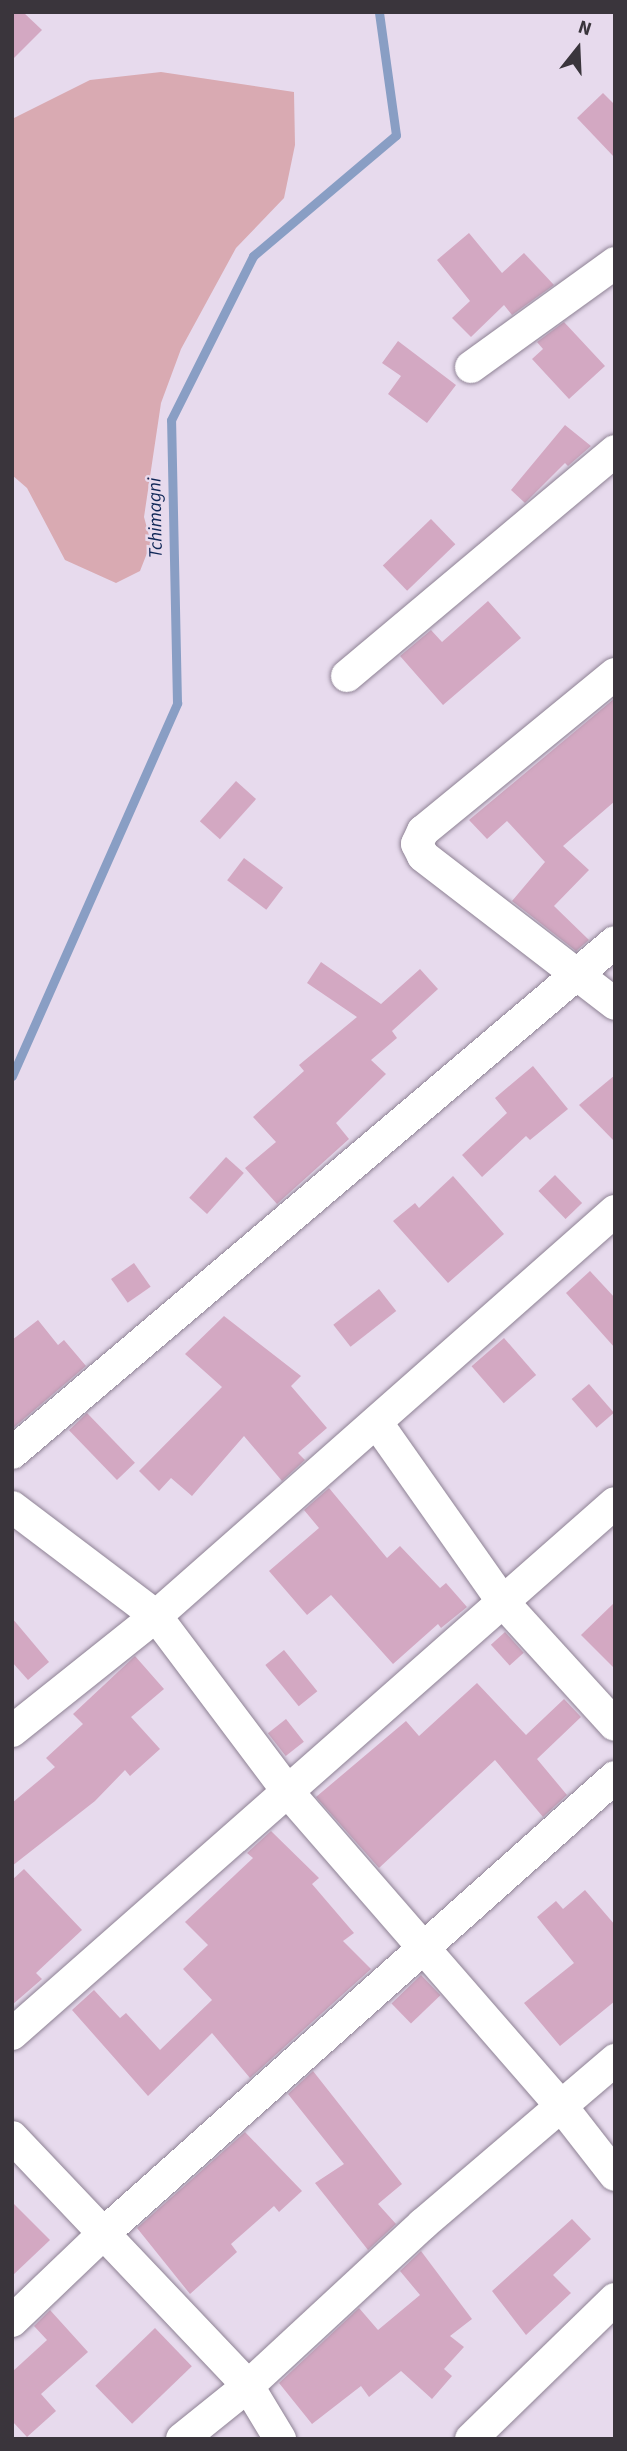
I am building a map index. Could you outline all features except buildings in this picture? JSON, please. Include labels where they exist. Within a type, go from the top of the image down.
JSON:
[{"type":"street","points":[[471,367],[613,267]]},
{"type":"street","points":[[347,676],[615,451]]},
{"type":"street","points":[[615,674],[423,831],[417,844],[423,856],[576,977],[615,1004]]},
{"type":"street","points":[[12,1453],[615,942]]},
{"type":"street","points":[[12,1731],[156,1616],[615,1211]]},
{"type":"street","points":[[377,1423],[503,1602],[615,1725]]},
{"type":"street","points":[[12,2034],[615,1503]]},
{"type":"street","points":[[12,1507],[156,1616],[288,1792],[562,2108],[615,2175]]},
{"type":"street","points":[[12,2321],[104,2233],[615,1777]]},
{"type":"street","points":[[182,2439],[248,2386],[423,2224],[615,2060]]},
{"type":"street","points":[[12,2137],[248,2386],[279,2439]]},
{"type":"street","points":[[471,2439],[613,2304]]},
{"type":"shaded area","points":[[161,72],[294,92],[295,145],[284,198],[236,248],[181,349],[161,403],[144,517],[151,543],[140,571],[116,583],[65,560],[27,488],[12,475],[12,119],[90,80]]},
{"type":"waterway","name":"Tchimagni","points":[[12,1076],[177,703],[171,420],[253,256],[396,135],[379,12]]}]
